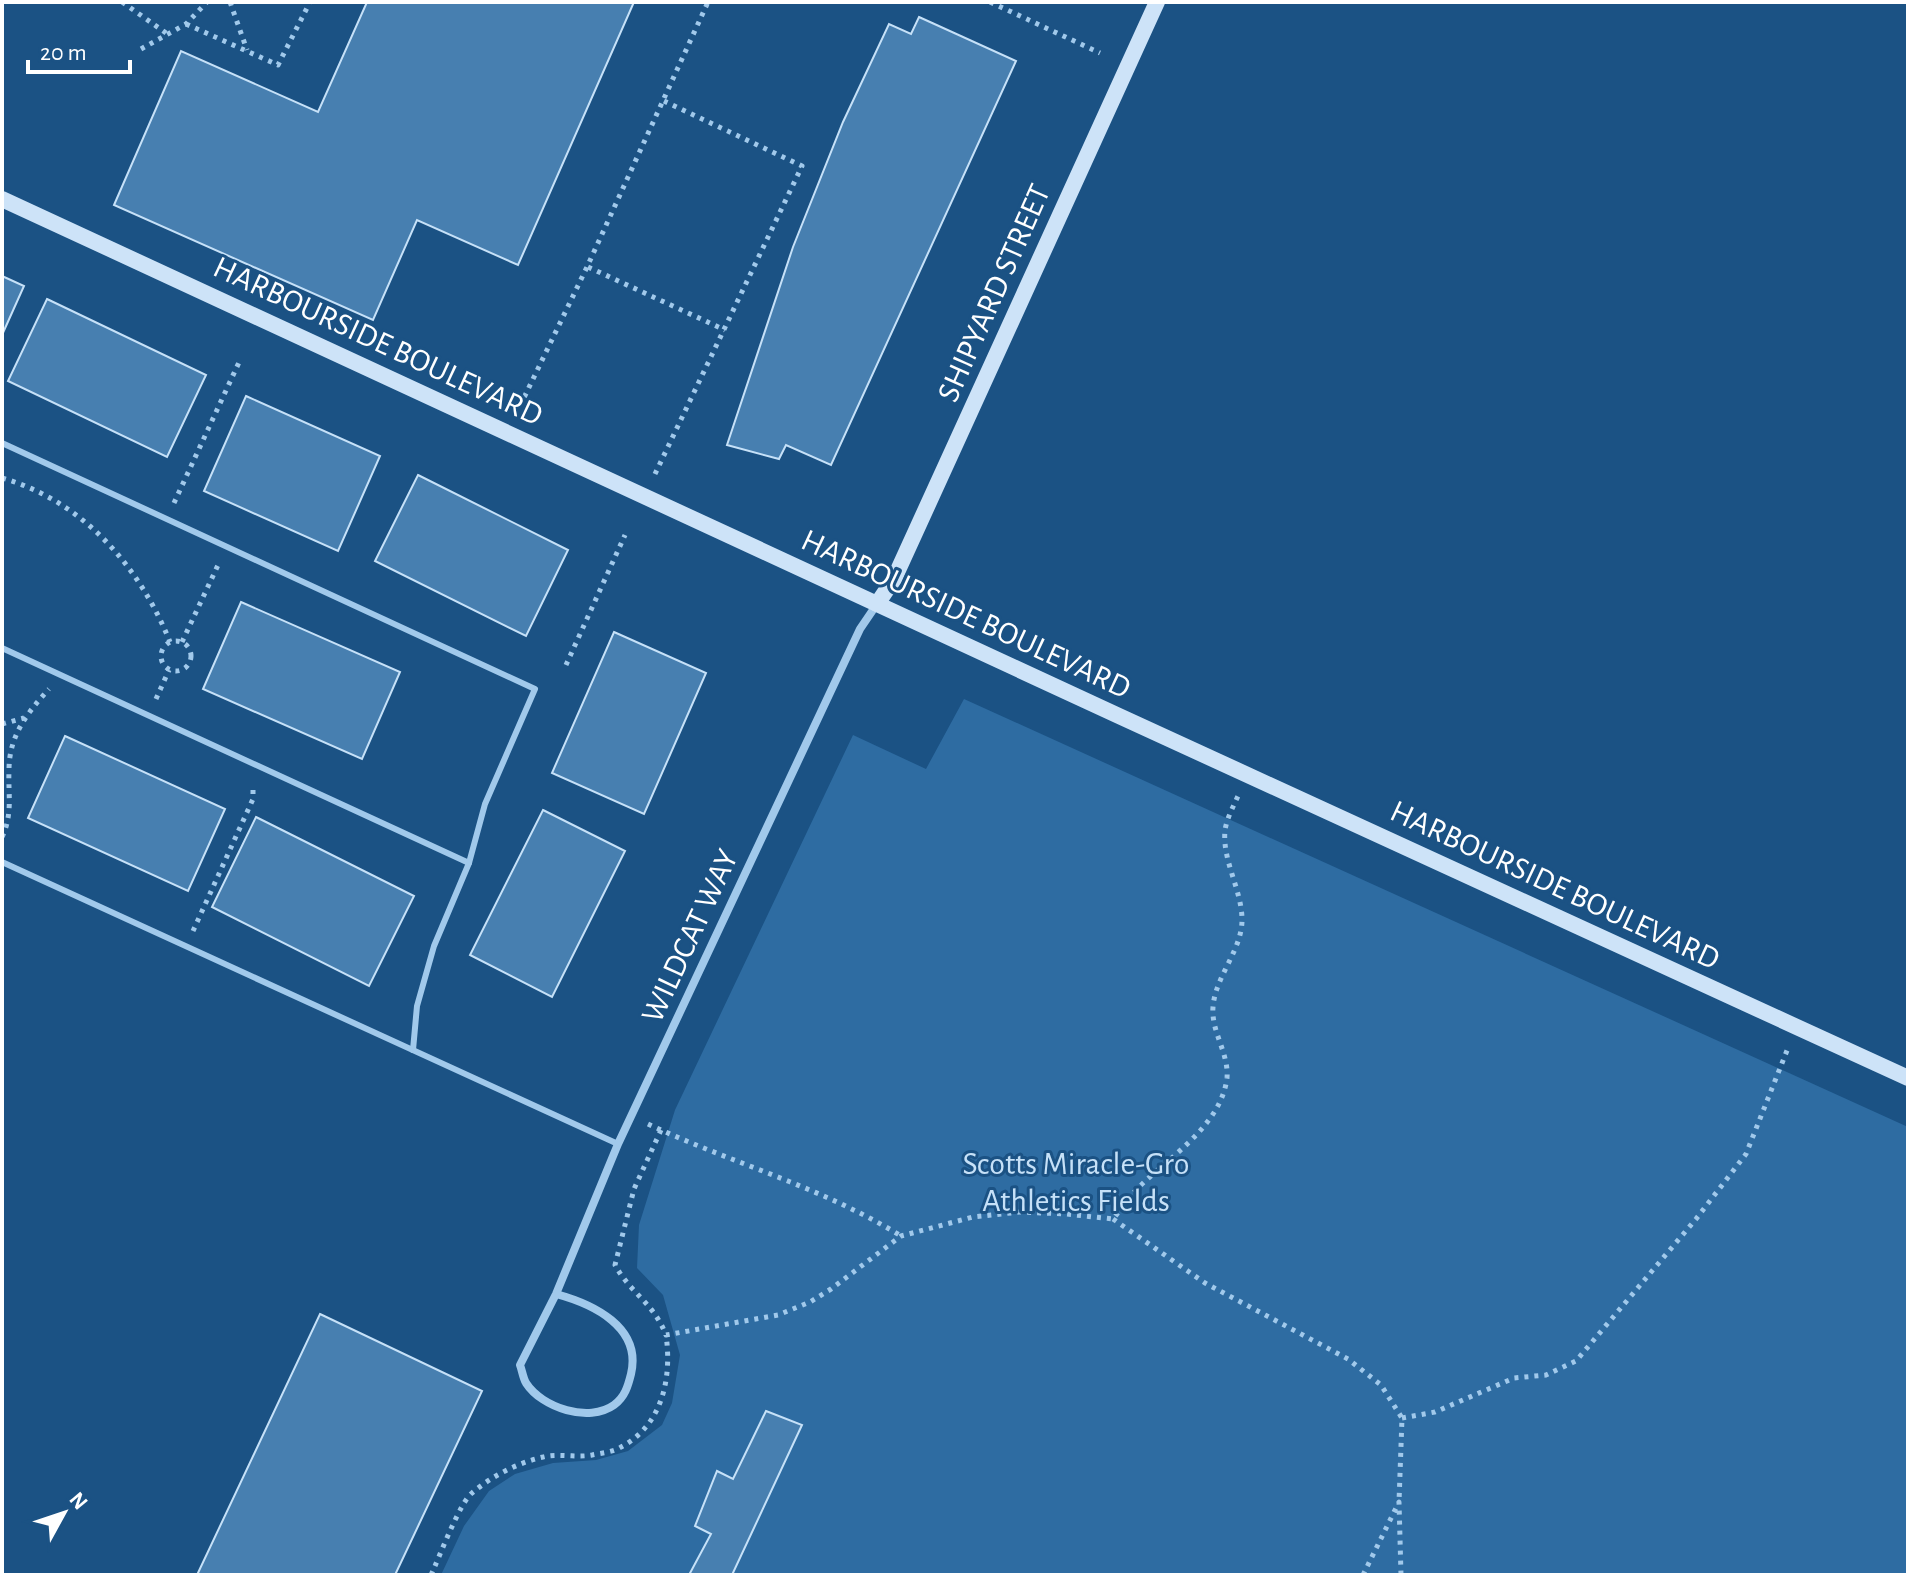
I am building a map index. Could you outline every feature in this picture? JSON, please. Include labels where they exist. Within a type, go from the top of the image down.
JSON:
[{"type":"street","name":"SHIPYARD STREET","points":[[877,604],[894,579],[1157,2]]},
{"type":"street","name":"HARBOURSIDE BOULEVARD","points":[[2,199],[1908,1078]]},
{"type":"street","name":"WILDCAT WAY","points":[[556,1294],[584,1301],[610,1317],[630,1344],[634,1362],[627,1391],[616,1404],[602,1412],[575,1412],[555,1406],[526,1383],[520,1365],[556,1294],[618,1144],[860,629],[877,604]]},
{"type":"lane","points":[[2,443],[535,689],[485,804],[469,863],[434,946],[417,1006],[413,1050]]},
{"type":"lane","points":[[2,648],[469,863]]},
{"type":"lane","points":[[2,862],[618,1144]]},
{"type":"path","points":[[122,2],[166,33]]},
{"type":"path","points":[[141,49],[186,24],[207,2]]},
{"type":"path","points":[[230,2],[248,52]]},
{"type":"path","points":[[186,24],[278,65],[310,2]]},
{"type":"path","points":[[520,406],[708,2]]},
{"type":"path","points":[[990,2],[1100,53]]},
{"type":"path","points":[[654,475],[802,166],[664,101]]},
{"type":"path","points":[[587,267],[725,330]]},
{"type":"path","points":[[171,511],[241,358]]},
{"type":"path","points":[[2,478],[61,504],[105,539],[151,599],[170,642]]},
{"type":"path","points":[[566,665],[625,535]]},
{"type":"path","points":[[182,642],[222,558]]},
{"type":"path","points":[[170,642],[182,642],[189,648],[190,663],[183,670],[169,670],[160,657],[163,647],[170,642]]},
{"type":"path","points":[[152,707],[169,670]]},
{"type":"path","points":[[2,837],[10,813],[13,737],[24,718],[52,685]]},
{"type":"path","points":[[2,724],[24,718]]},
{"type":"path","points":[[186,946],[253,799],[253,776]]},
{"type":"path","points":[[1113,1219],[1137,1189],[1205,1126],[1227,1081],[1226,1056],[1212,1010],[1216,991],[1242,923],[1239,895],[1226,852],[1225,831],[1238,795]]},
{"type":"path","points":[[1402,1418],[1435,1412],[1514,1378],[1546,1375],[1576,1361],[1696,1219],[1746,1154],[1789,1047]]},
{"type":"path","points":[[632,1117],[818,1193],[867,1215],[901,1236]]},
{"type":"path","points":[[431,1575],[469,1495],[510,1467],[546,1456],[588,1456],[621,1448],[655,1414],[665,1392],[670,1359],[666,1335],[648,1302],[626,1285],[615,1265],[634,1189],[661,1130]]},
{"type":"path","points":[[666,1335],[778,1315],[810,1302],[831,1289],[901,1236],[973,1217],[1020,1212],[1113,1219],[1205,1283],[1348,1359],[1381,1385],[1402,1418],[1399,1502],[1401,1575]]},
{"type":"path","points":[[1363,1575],[1399,1502]]},
{"type":"green space","name":"Scotts Miracle-Gro Athletics Fields","points":[[964,699],[1908,1127],[1908,1575],[441,1575],[464,1526],[489,1491],[515,1474],[553,1463],[596,1460],[628,1451],[662,1425],[672,1403],[680,1355],[663,1295],[637,1268],[639,1225],[675,1110],[853,735],[926,769]]},
{"type":"building","points":[[367,2],[634,2],[518,265],[417,220],[373,320],[114,205],[181,51],[318,112]]},
{"type":"building","points":[[919,17],[1016,61],[831,465],[786,445],[779,459],[727,445],[793,247],[843,122],[889,24],[911,34]]},
{"type":"building","points":[[2,276],[24,286],[2,335]]},
{"type":"building","points":[[47,299],[206,375],[167,457],[8,381]]},
{"type":"building","points":[[246,396],[380,456],[338,551],[204,491]]},
{"type":"building","points":[[418,475],[568,550],[526,636],[375,561]]},
{"type":"building","points":[[241,602],[400,672],[362,759],[203,689]]},
{"type":"building","points":[[614,632],[706,673],[644,814],[552,773]]},
{"type":"building","points":[[65,736],[225,809],[188,891],[28,818]]},
{"type":"building","points":[[543,810],[625,851],[552,997],[470,955]]},
{"type":"building","points":[[256,817],[414,896],[369,986],[212,907]]},
{"type":"building","points":[[320,1314],[482,1391],[395,1575],[197,1575]]},
{"type":"building","points":[[766,1411],[802,1425],[732,1575],[689,1575],[711,1534],[695,1526],[717,1471],[733,1479]]}]
